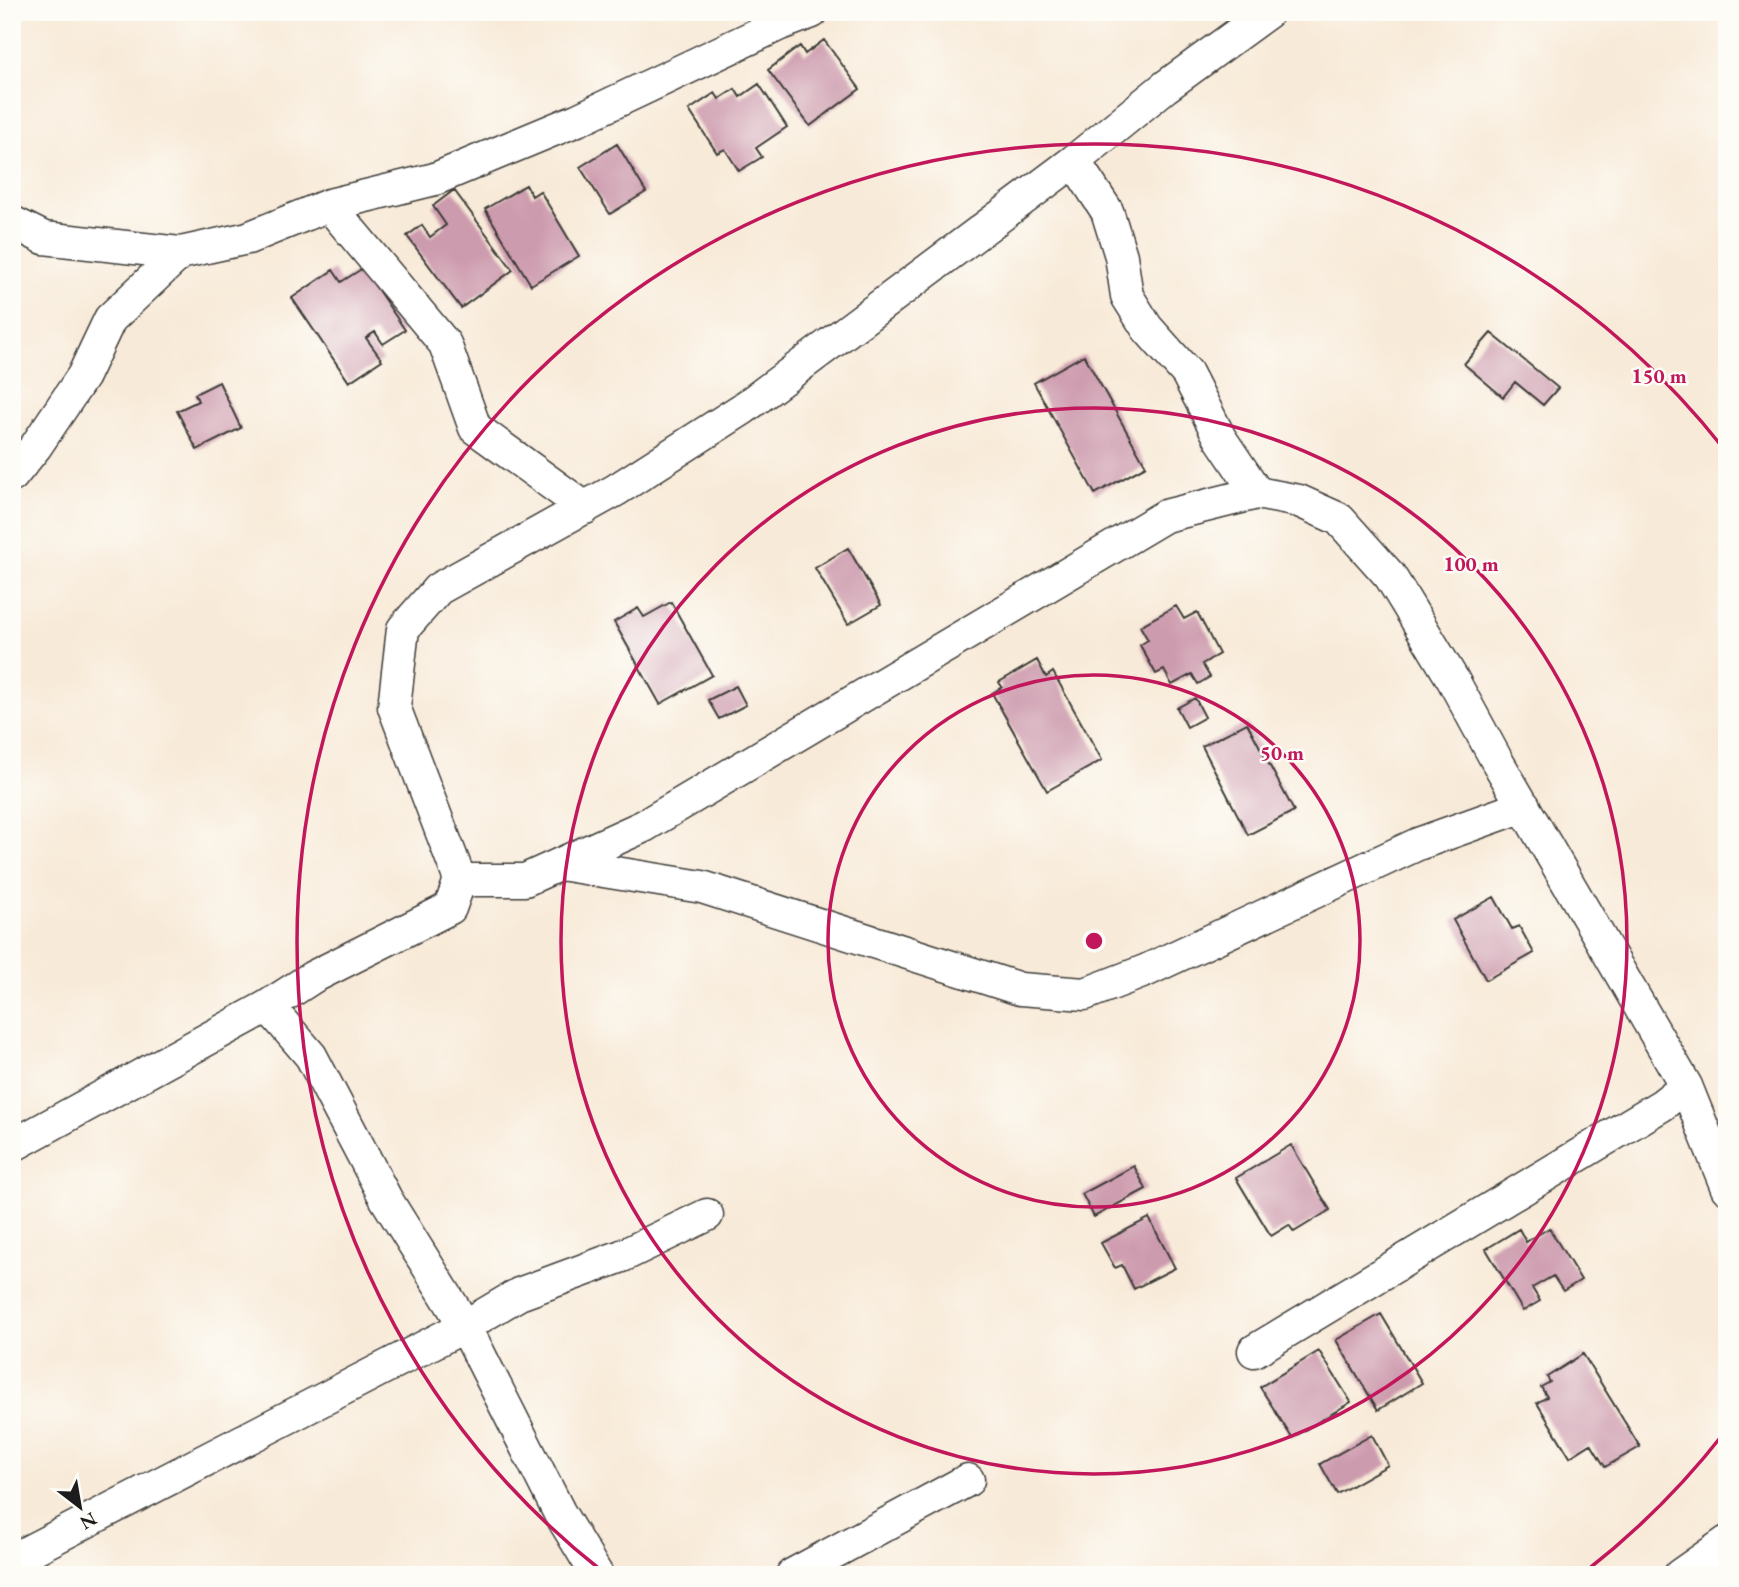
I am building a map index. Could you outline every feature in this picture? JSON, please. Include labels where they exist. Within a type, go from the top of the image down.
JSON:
[{"type":"street","points":[[12,222],[44,238],[180,253],[248,238],[329,205],[435,179],[577,120],[778,18],[812,12]]},
{"type":"street","points":[[12,1146],[268,1006],[313,977],[450,908],[460,880],[394,707],[403,629],[438,589],[616,490],[744,408],[1074,161],[1165,87],[1268,12]]},
{"type":"street","points":[[1074,161],[1107,211],[1121,256],[1127,296],[1147,328],[1187,373],[1220,438],[1257,493]]},
{"type":"street","points":[[329,205],[445,344],[475,428],[585,508]]},
{"type":"street","points":[[12,476],[36,446],[83,376],[110,319],[180,253]]},
{"type":"street","points":[[460,880],[525,880],[644,826],[1165,516],[1257,493],[1299,501],[1339,519],[1390,576],[1453,680],[1686,1086],[1727,1188]]},
{"type":"street","points":[[560,864],[702,887],[1020,989],[1085,994],[1145,971],[1419,844],[1524,806]]},
{"type":"street","points":[[268,1006],[311,1056],[386,1199],[465,1326],[559,1512],[597,1575]]},
{"type":"street","points":[[1254,1351],[1662,1105],[1686,1086]]},
{"type":"street","points":[[12,1560],[465,1326],[519,1294],[622,1256],[707,1215]]},
{"type":"street","points":[[792,1575],[835,1566],[968,1480]]},
{"type":"street","points":[[1680,1575],[1727,1542]]},
{"type":"building","points":[[824,40],[860,89],[810,126],[768,70],[800,46],[805,54]]},
{"type":"building","points":[[759,84],[787,127],[756,148],[762,157],[739,171],[725,149],[717,153],[689,110],[715,93],[719,99],[735,89],[740,97]]},
{"type":"building","points":[[617,144],[646,192],[610,214],[580,167]]},
{"type":"building","points":[[526,185],[532,196],[540,191],[579,256],[531,285],[485,209]]},
{"type":"building","points":[[454,190],[513,270],[461,308],[407,236],[422,225],[430,237],[446,225],[433,206]]},
{"type":"building","points":[[363,268],[405,330],[383,344],[375,332],[366,338],[382,360],[349,382],[292,298],[333,270],[341,282]]},
{"type":"building","points":[[1491,333],[1558,388],[1543,405],[1515,382],[1503,397],[1464,364]]},
{"type":"building","points":[[1084,355],[1146,466],[1095,494],[1034,383]]},
{"type":"building","points":[[219,382],[241,428],[197,450],[177,411],[198,401],[195,394]]},
{"type":"building","points":[[848,548],[881,605],[848,624],[815,568]]},
{"type":"building","points":[[671,602],[712,675],[660,704],[614,622],[638,608],[644,617]]},
{"type":"building","points":[[1176,606],[1184,619],[1197,612],[1219,654],[1202,664],[1210,677],[1198,684],[1192,674],[1172,685],[1164,670],[1156,674],[1140,645],[1148,640],[1140,626]]},
{"type":"building","points":[[1037,660],[1046,677],[1053,672],[1102,760],[1047,791],[992,693],[1002,687],[999,682]]},
{"type":"building","points":[[736,686],[746,705],[719,719],[708,700]]},
{"type":"building","points":[[1195,698],[1205,717],[1187,727],[1177,708]]},
{"type":"building","points":[[1247,723],[1294,811],[1248,835],[1202,746]]},
{"type":"building","points":[[1494,897],[1512,929],[1519,926],[1534,953],[1486,980],[1453,920]]},
{"type":"building","points":[[1291,1145],[1330,1210],[1294,1232],[1289,1225],[1271,1236],[1236,1178]]},
{"type":"building","points":[[1134,1166],[1146,1189],[1094,1217],[1082,1194]]},
{"type":"building","points":[[1149,1218],[1175,1268],[1134,1289],[1122,1265],[1115,1268],[1101,1243]]},
{"type":"building","points":[[1549,1228],[1581,1280],[1563,1291],[1553,1276],[1532,1288],[1540,1301],[1523,1311],[1486,1249],[1519,1229],[1526,1242]]},
{"type":"building","points":[[1381,1314],[1422,1383],[1378,1410],[1336,1340]]},
{"type":"building","points":[[1319,1351],[1351,1402],[1292,1438],[1260,1387]]},
{"type":"building","points":[[1583,1354],[1640,1447],[1605,1467],[1591,1444],[1570,1457],[1537,1403],[1547,1397],[1541,1387],[1550,1382],[1547,1377]]},
{"type":"building","points":[[1372,1435],[1388,1465],[1337,1494],[1320,1464]]}]
